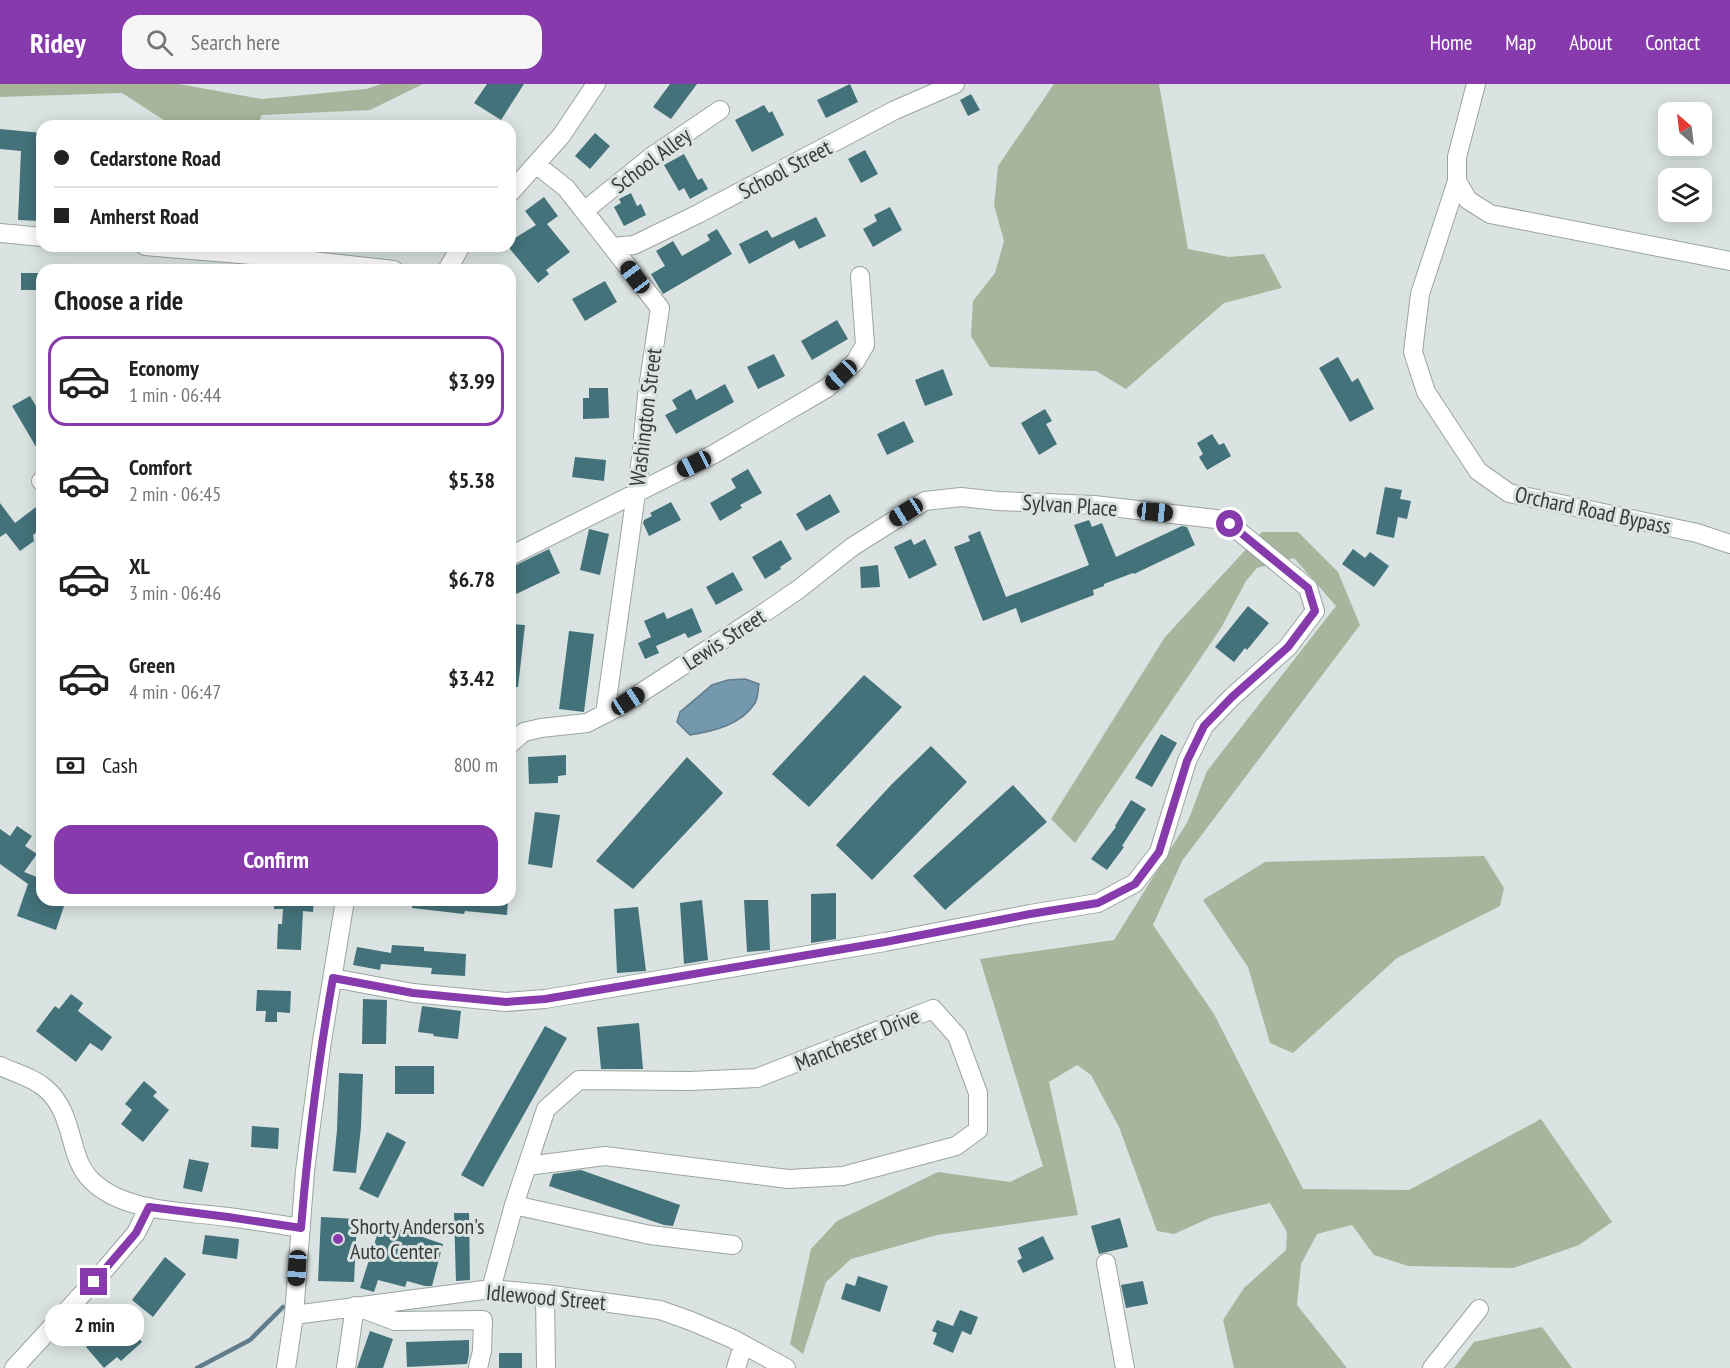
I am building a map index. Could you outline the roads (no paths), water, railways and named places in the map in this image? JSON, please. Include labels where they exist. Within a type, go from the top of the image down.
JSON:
[{"type":"street","points":[[516,187],[561,136],[596,84]]},
{"type":"street","name":"School Street","points":[[613,247],[634,245],[699,214],[896,110],[955,84]]},
{"type":"street","name":"Orchard Road Bypass","points":[[1476,84],[1458,157],[1457,181],[1420,294],[1413,352],[1425,392],[1478,471],[1509,493],[1697,532],[1730,544]]},
{"type":"street","name":"School Alley","points":[[584,211],[651,157],[720,110]]},
{"type":"street","name":"Washington Street","points":[[537,165],[566,188],[660,308],[605,714]]},
{"type":"street","points":[[1457,181],[1468,200],[1490,213],[1730,261]]},
{"type":"street","points":[[0,233],[36,236]]},
{"type":"street","points":[[181,252],[241,262],[279,264]]},
{"type":"street","points":[[516,553],[714,454],[827,388],[855,362],[865,345],[860,276]]},
{"type":"street","name":"Sylvan Place","points":[[333,978],[413,993],[506,1002],[545,999],[885,942],[1098,903],[1135,884],[1159,852],[1187,761],[1204,726],[1232,697],[1288,647],[1315,611],[1308,588],[1230,524],[1216,519],[1094,505],[961,497],[925,501]]},
{"type":"street","name":"Lewis Street","points":[[516,739],[524,732],[541,728],[587,723],[622,705],[758,617],[799,589],[852,547],[925,501]]},
{"type":"street","points":[[286,1368],[294,1315],[305,1171],[322,1041],[344,906]]},
{"type":"street","name":"Manchester Drive","points":[[491,1289],[514,1204],[546,1109],[579,1080],[690,1081],[757,1078],[933,1009],[957,1036],[978,1094],[978,1130],[956,1146],[843,1176],[788,1179],[605,1156],[527,1166]]},
{"type":"street","points":[[0,1066],[22,1074],[45,1088],[58,1103],[69,1123],[80,1164],[91,1181],[112,1196],[149,1207],[301,1228]]},
{"type":"street","points":[[514,1204],[650,1235],[733,1245]]},
{"type":"street","points":[[14,1368],[136,1233],[149,1207]]},
{"type":"street","points":[[1106,1263],[1125,1368]]},
{"type":"street","name":"Idlewood Street","points":[[294,1315],[491,1289],[545,1294],[660,1310],[743,1344],[786,1368]]},
{"type":"street","points":[[545,1294],[546,1368]]},
{"type":"street","points":[[345,1368],[355,1306],[395,1321],[483,1320],[482,1351],[478,1368]]},
{"type":"street","points":[[1432,1368],[1479,1309]]},
{"type":"street","points":[[736,1368],[743,1344]]},
{"type":"water","points":[[745,679],[759,684],[757,699],[749,711],[735,722],[690,735],[677,722],[680,712],[712,685],[728,680]]},
{"type":"waterway","points":[[197,1368],[250,1340],[283,1307]]},
{"type":"place","name":"Shorty Anderson's Auto Center","points":[[338,1239]]}]
